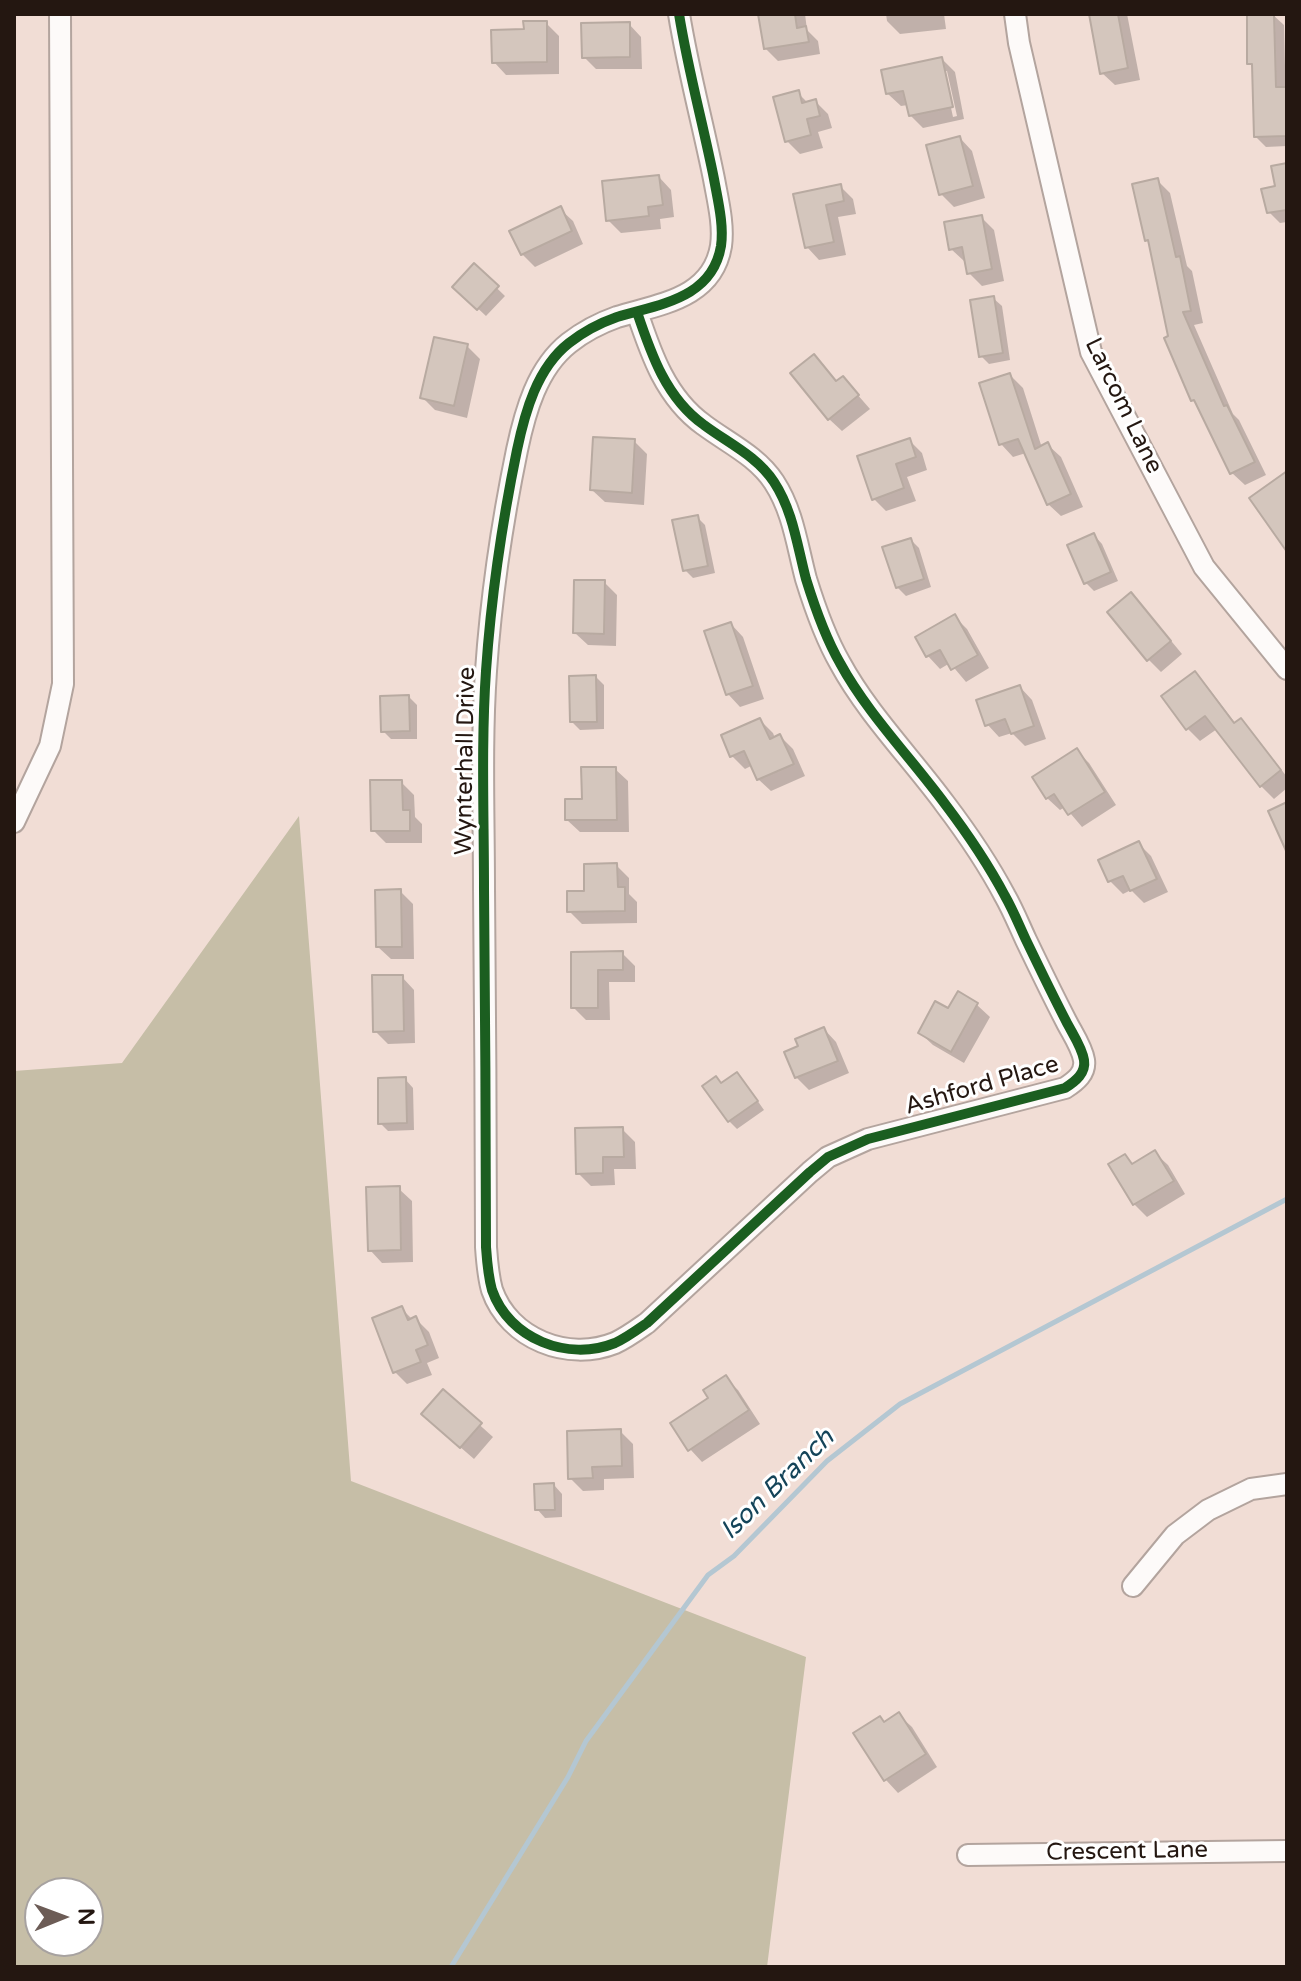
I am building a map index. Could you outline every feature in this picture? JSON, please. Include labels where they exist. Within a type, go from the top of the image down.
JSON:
[{"type":"street","points":[[14,822],[50,746],[63,684],[60,14]]},
{"type":"street","name":"Wynterhall Drive","points":[[485,1034],[486,673],[510,491],[529,407],[543,374],[567,345],[593,327],[692,292],[703,284],[717,262],[721,248],[716,190],[679,14]]},
{"type":"street","name":"Larcom Lane","points":[[1015,14],[1019,43],[1091,352],[1204,567],[1287,669]]},
{"type":"street","name":"Ashford Place","points":[[485,1034],[486,1247],[493,1292],[514,1323],[533,1339],[555,1348],[575,1350],[596,1349],[617,1342],[647,1323],[828,1157],[868,1139],[1052,1093],[1076,1081],[1083,1071],[1085,1061],[1079,1047],[1005,895],[945,803],[857,691],[841,665],[827,638],[807,582],[786,502],[765,470],[750,456],[700,423],[669,388],[648,346],[637,312]]},
{"type":"street","points":[[1133,1586],[1175,1535],[1208,1510],[1251,1489],[1287,1484]]},
{"type":"street","name":"Crescent Lane","points":[[968,1855],[1287,1851]]},
{"type":"shaded area","points":[[299,816],[351,1481],[806,1657],[767,1967],[14,1967],[14,1071],[122,1063]]},
{"type":"building","points":[[758,14],[795,14],[797,28],[806,26],[809,42],[764,49]]},
{"type":"building","points":[[1089,14],[1118,14],[1128,68],[1100,74]]},
{"type":"building","points":[[1247,14],[1274,14],[1276,87],[1287,87],[1287,136],[1254,137],[1252,64],[1247,64]]},
{"type":"building","points":[[523,21],[547,21],[547,62],[492,63],[491,30],[524,29]]},
{"type":"building","points":[[630,22],[630,57],[582,58],[581,23]]},
{"type":"building","points":[[942,57],[953,107],[909,116],[903,91],[886,94],[881,70]]},
{"type":"building","points":[[799,90],[802,103],[816,99],[820,116],[807,119],[811,135],[785,142],[773,97]]},
{"type":"building","points":[[960,136],[973,186],[939,195],[926,145]]},
{"type":"building","points":[[1287,163],[1287,210],[1267,213],[1261,189],[1275,186],[1271,166]]},
{"type":"building","points":[[659,175],[663,205],[648,207],[649,216],[606,221],[602,181]]},
{"type":"building","points":[[1158,178],[1176,257],[1180,256],[1191,311],[1183,312],[1224,406],[1227,405],[1255,462],[1230,474],[1194,400],[1191,401],[1164,338],[1168,336],[1148,240],[1145,241],[1132,184]]},
{"type":"building","points":[[841,184],[844,201],[826,205],[834,242],[805,248],[793,194]]},
{"type":"building","points":[[561,206],[572,231],[521,255],[509,231]]},
{"type":"building","points":[[982,215],[992,269],[967,274],[962,247],[949,250],[944,222]]},
{"type":"building","points":[[474,263],[499,286],[477,310],[452,287]]},
{"type":"building","points":[[994,296],[1003,353],[979,357],[970,300]]},
{"type":"building","points":[[434,337],[468,344],[454,406],[420,398]]},
{"type":"building","points":[[814,354],[836,381],[843,376],[859,395],[828,420],[790,373]]},
{"type":"building","points":[[1010,373],[1035,449],[1048,442],[1071,494],[1047,505],[1018,439],[999,445],[979,383]]},
{"type":"building","points":[[593,437],[635,439],[632,493],[590,490]]},
{"type":"building","points":[[910,438],[916,457],[896,464],[904,488],[872,500],[857,456]]},
{"type":"building","points":[[1287,471],[1287,552],[1249,498]]},
{"type":"building","points":[[698,515],[708,566],[683,571],[672,520]]},
{"type":"building","points":[[1094,533],[1111,572],[1084,584],[1067,545]]},
{"type":"building","points":[[911,538],[924,579],[896,588],[882,547]]},
{"type":"building","points":[[574,580],[605,580],[604,634],[573,633]]},
{"type":"building","points":[[1131,592],[1171,641],[1147,661],[1107,612]]},
{"type":"building","points":[[955,614],[978,655],[951,670],[940,650],[926,657],[915,637]]},
{"type":"building","points":[[731,622],[753,686],[726,695],[704,631]]},
{"type":"building","points":[[1195,671],[1234,723],[1241,718],[1281,770],[1260,787],[1205,716],[1186,730],[1161,696]]},
{"type":"building","points":[[596,675],[597,722],[570,722],[569,676]]},
{"type":"building","points":[[1020,685],[1034,726],[1011,734],[1005,719],[985,726],[976,700]]},
{"type":"building","points":[[409,695],[410,731],[381,732],[380,696]]},
{"type":"building","points":[[760,718],[770,739],[780,734],[794,764],[757,780],[744,751],[730,757],[721,735]]},
{"type":"building","points":[[1077,748],[1105,792],[1068,815],[1054,794],[1046,799],[1032,777]]},
{"type":"building","points":[[581,767],[616,767],[617,820],[565,820],[565,799],[582,799]]},
{"type":"building","points":[[370,780],[402,780],[403,810],[410,810],[410,831],[371,831]]},
{"type":"building","points":[[1287,802],[1287,853],[1268,811]]},
{"type":"building","points":[[1139,841],[1157,879],[1130,891],[1123,876],[1108,882],[1098,860]]},
{"type":"building","points":[[617,863],[618,887],[625,887],[625,911],[567,912],[567,891],[584,891],[584,864]]},
{"type":"building","points":[[401,889],[402,947],[376,947],[375,890]]},
{"type":"building","points":[[623,951],[623,970],[598,970],[598,1008],[571,1008],[571,952]]},
{"type":"building","points":[[372,975],[403,975],[404,1031],[373,1032]]},
{"type":"building","points":[[958,991],[978,1003],[951,1052],[918,1033],[935,1001],[948,1008]]},
{"type":"building","points":[[824,1027],[838,1061],[795,1078],[784,1052],[798,1046],[795,1039]]},
{"type":"building","points":[[737,1072],[758,1101],[728,1122],[702,1086],[716,1076],[721,1083]]},
{"type":"building","points":[[406,1077],[407,1123],[378,1124],[378,1078]]},
{"type":"building","points":[[623,1127],[624,1157],[603,1157],[603,1173],[576,1174],[575,1128]]},
{"type":"building","points":[[1155,1150],[1174,1181],[1133,1205],[1108,1164],[1125,1154],[1132,1164]]},
{"type":"building","points":[[400,1186],[401,1250],[368,1251],[366,1187]]},
{"type":"building","points":[[402,1306],[408,1320],[416,1316],[428,1345],[416,1350],[421,1362],[393,1373],[372,1318]]},
{"type":"building","points":[[726,1375],[749,1410],[688,1451],[670,1423],[708,1398],[703,1390]]},
{"type":"building","points":[[443,1389],[482,1423],[460,1448],[421,1414]]},
{"type":"building","points":[[621,1429],[622,1466],[592,1467],[593,1478],[568,1479],[567,1431]]},
{"type":"building","points":[[554,1483],[555,1510],[535,1510],[534,1484]]},
{"type":"building","points":[[899,1712],[926,1754],[884,1781],[853,1733],[880,1716],[884,1722]]},
{"type":"waterway","name":"Ison Branch","points":[[451,1967],[568,1777],[586,1741],[708,1575],[734,1556],[827,1461],[900,1404],[1287,1199]]},
{"type":"cycle path","points":[[637,312],[654,359],[679,402],[704,425],[751,457],[774,482],[790,516],[809,590],[835,653],[863,700],[932,787],[992,872],[1079,1045],[1084,1065],[1079,1076],[1065,1088],[868,1139],[828,1157],[647,1323],[615,1343],[578,1350],[542,1342],[512,1322],[500,1307],[489,1274],[486,1247],[483,780],[486,671],[494,588],[512,477],[524,421],[548,365],[569,343],[598,325],[617,317],[666,303],[695,288],[707,278],[716,264],[722,230],[719,204],[679,14]]}]
